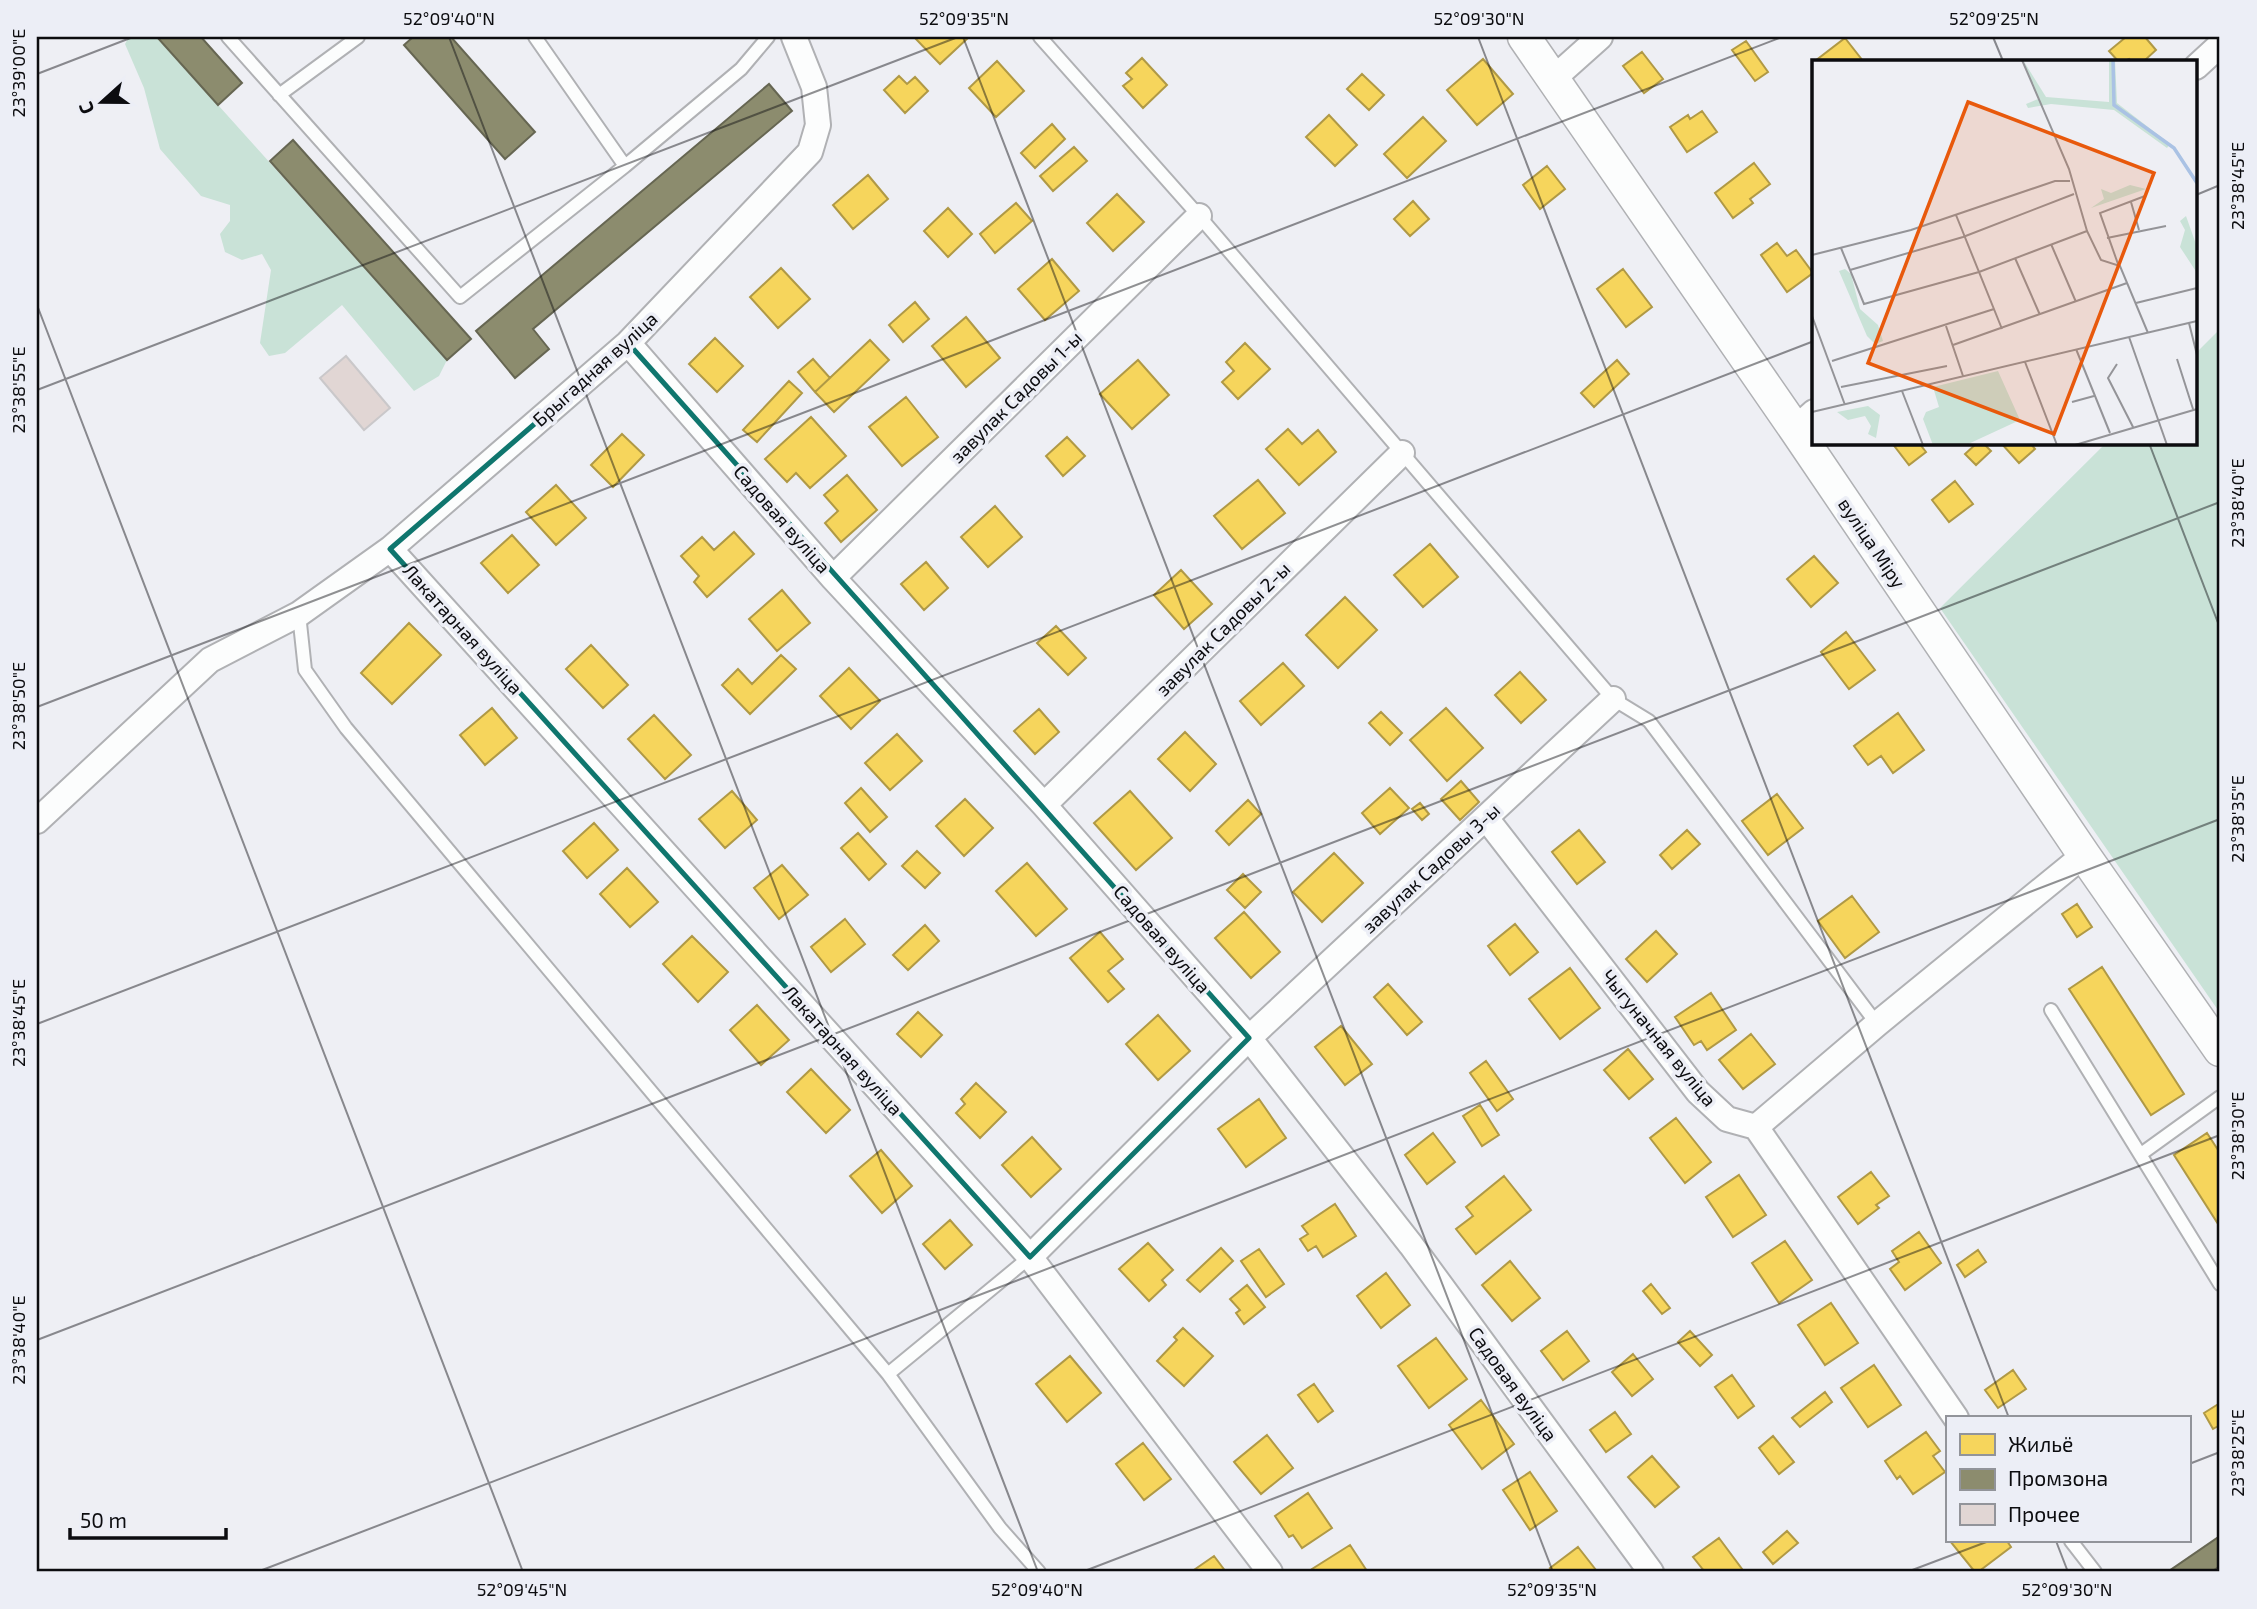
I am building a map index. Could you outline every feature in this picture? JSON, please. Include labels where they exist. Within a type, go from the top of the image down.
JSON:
[{"type":"street","name":"Брыгадная вуліца","points":[[37,821],[210,660],[299,614],[390,548],[628,343],[810,152],[818,125],[814,87],[794,37]]},
{"type":"street","name":"вуліца Міру","points":[[1524,37],[1805,421]]},
{"type":"street","points":[[1553,79],[1600,37]]},
{"type":"street","points":[[2198,65],[2220,45]]},
{"type":"street","name":"завулак Садовы 1-ы","points":[[833,578],[1199,216]]},
{"type":"street","name":"Садовая вуліца","points":[[628,343],[833,578],[1044,804],[1249,1038],[1411,1245],[1651,1572]]},
{"type":"street","name":"вуліца Міру","points":[[1820,444],[2084,855],[2220,1050]]},
{"type":"street","name":"завулак Садовы 2-ы","points":[[1044,804],[1402,453]]},
{"type":"street","name":"Лакатарная вуліца","points":[[390,548],[1030,1256],[1270,1572]]},
{"type":"street","name":"завулак Садовы 3-ы","points":[[1030,1256],[1249,1038],[1613,699]]},
{"type":"street","name":"Чыгуначная вуліца","points":[[1486,818],[1698,1091],[1727,1119],[1756,1127]]},
{"type":"street","points":[[1955,1416],[1756,1127],[2084,855]]},
{"type":"lane","points":[[228,37],[460,297],[625,166],[741,69],[768,37]]},
{"type":"lane","points":[[279,94],[358,37]]},
{"type":"lane","points":[[535,37],[625,166]]},
{"type":"lane","points":[[1040,37],[1199,216],[1613,699],[1649,721],[1877,1024]]},
{"type":"lane","points":[[299,614],[305,670],[346,728],[888,1374],[1000,1528],[1039,1572]]},
{"type":"lane","points":[[2052,1010],[2220,1284]]},
{"type":"lane","points":[[2141,1154],[2220,1097]]},
{"type":"lane","points":[[888,1374],[1030,1256]]},
{"type":"lane","points":[[2072,1542],[2095,1572]]},
{"type":"highlighted area","points":[[628,343],[1249,1038],[1030,1257],[390,549]]},
{"type":"green space","points":[[129,37],[157,37],[447,360],[439,376],[414,391],[342,305],[285,353],[269,356],[260,343],[271,270],[262,254],[242,260],[225,252],[220,234],[230,221],[230,205],[201,196],[160,149],[144,88],[125,44]]},
{"type":"green space","points":[[2220,329],[2220,1013],[1940,608],[2105,444],[2198,444],[2198,351]]},
{"type":"building: Жильё","points":[[914,37],[969,37],[940,64]]},
{"type":"building: Жильё","points":[[2126,37],[2145,37],[2156,50],[2145,60],[2117,60],[2109,51]]},
{"type":"building: Жильё","points":[[1845,38],[1862,60],[1816,60]]},
{"type":"building: Жильё","points":[[1746,41],[1768,72],[1755,81],[1732,50]]},
{"type":"building: Жильё","points":[[1642,52],[1663,79],[1644,93],[1623,66]]},
{"type":"building: Жильё","points":[[1142,58],[1167,85],[1143,108],[1123,86],[1132,79],[1126,73]]},
{"type":"building: Жильё","points":[[1483,59],[1513,94],[1477,125],[1447,90]]},
{"type":"building: Жильё","points":[[997,61],[1024,91],[996,117],[969,88]]},
{"type":"building: Жильё","points":[[1362,74],[1384,95],[1369,110],[1347,89]]},
{"type":"building: Жильё","points":[[899,76],[907,84],[915,77],[928,91],[905,113],[884,90]]},
{"type":"building: Жильё","points":[[1702,111],[1717,132],[1687,152],[1670,127],[1688,115],[1690,119]]},
{"type":"building: Жильё","points":[[1329,115],[1357,145],[1335,166],[1306,137]]},
{"type":"building: Жильё","points":[[1423,117],[1446,141],[1407,178],[1384,154]]},
{"type":"building: Жильё","points":[[1052,124],[1065,139],[1035,168],[1021,153]]},
{"type":"building: Жильё","points":[[1074,147],[1087,161],[1053,191],[1040,176]]},
{"type":"building: Жильё","points":[[1754,163],[1770,184],[1750,199],[1753,203],[1733,218],[1715,193]]},
{"type":"building: Жильё","points":[[1547,166],[1565,189],[1540,209],[1523,185]]},
{"type":"building: Жильё","points":[[868,175],[888,199],[853,229],[833,205]]},
{"type":"building: Жильё","points":[[1117,194],[1144,222],[1113,251],[1087,223]]},
{"type":"building: Жильё","points":[[1413,201],[1429,219],[1410,236],[1394,219]]},
{"type":"building: Жильё","points":[[1016,203],[1032,221],[995,253],[980,234]]},
{"type":"building: Жильё","points":[[948,208],[972,234],[948,257],[924,231]]},
{"type":"building: Жильё","points":[[1777,243],[1787,256],[1796,250],[1812,274],[1787,292],[1761,255]]},
{"type":"building: Жильё","points":[[1052,259],[1079,291],[1045,320],[1018,289]]},
{"type":"building: Жильё","points":[[781,268],[810,299],[778,328],[750,297]]},
{"type":"building: Жильё","points":[[1623,269],[1652,307],[1626,327],[1597,289]]},
{"type":"building: Жильё","points":[[915,302],[929,319],[903,342],[889,325]]},
{"type":"building: Жильё","points":[[966,317],[1000,358],[966,387],[932,346]]},
{"type":"building: Жильё","points":[[715,338],[743,366],[717,392],[689,364]]},
{"type":"building: Жильё","points":[[870,340],[889,360],[834,412],[815,392]]},
{"type":"building: Жильё","points":[[1245,343],[1270,369],[1238,399],[1222,382],[1234,371],[1226,362]]},
{"type":"building: Жильё","points":[[813,359],[830,378],[815,392],[798,372]]},
{"type":"building: Жильё","points":[[1138,360],[1169,395],[1132,429],[1100,394]]},
{"type":"building: Жильё","points":[[1617,360],[1629,374],[1594,407],[1581,393]]},
{"type":"building: Жильё","points":[[789,381],[802,393],[757,442],[743,430]]},
{"type":"building: Жильё","points":[[906,397],[938,437],[902,466],[869,427]]},
{"type":"building: Жильё","points":[[811,417],[846,456],[810,488],[796,473],[787,482],[765,459]]},
{"type":"building: Жильё","points":[[1288,429],[1302,444],[1318,430],[1336,452],[1299,485],[1266,449]]},
{"type":"building: Жильё","points":[[622,434],[644,455],[613,487],[591,465]]},
{"type":"building: Жильё","points":[[1067,437],[1085,456],[1063,476],[1046,456]]},
{"type":"building: Жильё","points":[[1893,444],[1920,444],[1926,452],[1909,465]]},
{"type":"building: Жильё","points":[[1976,444],[1984,444],[1991,451],[1976,465],[1965,454]]},
{"type":"building: Жильё","points":[[2002,444],[2031,444],[2035,449],[2019,463]]},
{"type":"building: Жильё","points":[[847,475],[877,510],[841,542],[825,523],[838,511],[824,495]]},
{"type":"building: Жильё","points":[[1258,480],[1285,513],[1242,549],[1214,516]]},
{"type":"building: Жильё","points":[[1955,481],[1973,504],[1949,522],[1932,500]]},
{"type":"building: Жильё","points":[[556,485],[586,518],[556,545],[526,512]]},
{"type":"building: Жильё","points":[[995,506],[1022,537],[988,567],[961,537]]},
{"type":"building: Жильё","points":[[734,532],[754,554],[707,597],[694,582],[699,576],[681,556],[702,537],[714,550]]},
{"type":"building: Жильё","points":[[512,535],[539,565],[508,593],[481,563]]},
{"type":"building: Жильё","points":[[1430,544],[1458,577],[1423,607],[1394,575]]},
{"type":"building: Жильё","points":[[1814,556],[1838,583],[1811,607],[1787,579]]},
{"type":"building: Жильё","points":[[926,562],[948,588],[924,610],[901,584]]},
{"type":"building: Жильё","points":[[1181,570],[1212,604],[1184,629],[1154,595]]},
{"type":"building: Жильё","points":[[782,590],[810,623],[777,651],[749,619]]},
{"type":"building: Жильё","points":[[1345,597],[1377,630],[1338,668],[1306,635]]},
{"type":"building: Жильё","points":[[409,623],[441,655],[392,704],[361,673]]},
{"type":"building: Жильё","points":[[1056,626],[1086,658],[1068,675],[1037,643]]},
{"type":"building: Жильё","points":[[1846,632],[1875,670],[1849,689],[1821,652]]},
{"type":"building: Жильё","points":[[591,645],[628,685],[603,708],[566,669]]},
{"type":"building: Жильё","points":[[781,655],[796,669],[750,714],[722,685],[738,669],[752,684]]},
{"type":"building: Жильё","points":[[1283,663],[1304,686],[1261,725],[1240,701]]},
{"type":"building: Жильё","points":[[849,668],[880,701],[851,729],[820,696]]},
{"type":"building: Жильё","points":[[1520,672],[1546,700],[1521,723],[1495,695]]},
{"type":"building: Жильё","points":[[492,708],[517,738],[485,765],[460,735]]},
{"type":"building: Жильё","points":[[1446,708],[1483,748],[1447,781],[1410,740]]},
{"type":"building: Жильё","points":[[1039,709],[1059,732],[1035,754],[1014,731]]},
{"type":"building: Жильё","points":[[1381,712],[1402,733],[1390,745],[1369,723]]},
{"type":"building: Жильё","points":[[1898,713],[1924,750],[1893,773],[1881,756],[1868,765],[1854,746]]},
{"type":"building: Жильё","points":[[654,715],[691,755],[665,779],[628,739]]},
{"type":"building: Жильё","points":[[1185,732],[1216,764],[1190,791],[1158,759]]},
{"type":"building: Жильё","points":[[897,734],[922,761],[890,790],[865,763]]},
{"type":"building: Жильё","points":[[1461,781],[1479,802],[1460,820],[1441,799]]},
{"type":"building: Жильё","points":[[861,788],[887,817],[870,832],[845,803]]},
{"type":"building: Жильё","points":[[1390,788],[1409,808],[1380,834],[1362,813]]},
{"type":"building: Жильё","points":[[732,791],[757,820],[725,848],[699,819]]},
{"type":"building: Жильё","points":[[1130,791],[1172,838],[1136,870],[1094,823]]},
{"type":"building: Жильё","points":[[1777,794],[1803,828],[1768,855],[1742,821]]},
{"type":"building: Жильё","points":[[965,799],[993,828],[964,856],[936,826]]},
{"type":"building: Жильё","points":[[1248,800],[1261,814],[1229,845],[1216,831]]},
{"type":"building: Жильё","points":[[1420,803],[1429,814],[1422,820],[1412,809]]},
{"type":"building: Жильё","points":[[594,823],[618,850],[587,878],[563,851]]},
{"type":"building: Жильё","points":[[1579,830],[1605,862],[1577,884],[1552,852]]},
{"type":"building: Жильё","points":[[1687,830],[1700,844],[1672,869],[1660,855]]},
{"type":"building: Жильё","points":[[858,833],[886,864],[869,880],[841,848]]},
{"type":"building: Жильё","points":[[917,851],[940,873],[925,888],[902,866]]},
{"type":"building: Жильё","points":[[1334,853],[1363,883],[1322,922],[1293,892]]},
{"type":"building: Жильё","points":[[1027,863],[1067,909],[1036,936],[996,891]]},
{"type":"building: Жильё","points":[[782,865],[808,895],[779,919],[754,888]]},
{"type":"building: Жильё","points":[[627,868],[658,902],[630,927],[600,894]]},
{"type":"building: Жильё","points":[[1243,874],[1261,892],[1245,908],[1227,890]]},
{"type":"building: Жильё","points":[[1852,896],[1879,932],[1845,958],[1818,921]]},
{"type":"building: Жильё","points":[[2077,904],[2092,927],[2077,937],[2062,914]]},
{"type":"building: Жильё","points":[[1244,912],[1280,952],[1251,978],[1215,938]]},
{"type":"building: Жильё","points":[[845,919],[865,944],[831,972],[811,947]]},
{"type":"building: Жильё","points":[[1515,924],[1538,952],[1510,975],[1488,946]]},
{"type":"building: Жильё","points":[[925,925],[939,941],[908,970],[893,955]]},
{"type":"building: Жильё","points":[[1656,931],[1677,954],[1647,982],[1626,959]]},
{"type":"building: Жильё","points":[[1100,932],[1123,959],[1108,971],[1124,989],[1108,1002],[1070,958]]},
{"type":"building: Жильё","points":[[692,936],[728,972],[698,1002],[663,964]]},
{"type":"building: Жильё","points":[[2102,967],[2184,1094],[2151,1115],[2069,989]]},
{"type":"building: Жильё","points":[[1570,968],[1600,1008],[1560,1039],[1529,999]]},
{"type":"building: Жильё","points":[[1388,984],[1422,1022],[1407,1035],[1374,997]]},
{"type":"building: Жильё","points":[[1711,993],[1736,1030],[1707,1050],[1701,1041],[1694,1045],[1675,1017]]},
{"type":"building: Жильё","points":[[757,1005],[789,1040],[761,1065],[730,1030]]},
{"type":"building: Жильё","points":[[918,1012],[942,1035],[921,1057],[897,1034]]},
{"type":"building: Жильё","points":[[1158,1015],[1190,1051],[1158,1080],[1126,1044]]},
{"type":"building: Жильё","points":[[1341,1026],[1372,1064],[1345,1085],[1315,1047]]},
{"type":"building: Жильё","points":[[1751,1034],[1775,1064],[1743,1089],[1719,1060]]},
{"type":"building: Жильё","points":[[1628,1049],[1653,1079],[1629,1099],[1604,1070]]},
{"type":"building: Жильё","points":[[1486,1061],[1513,1099],[1497,1111],[1470,1073]]},
{"type":"building: Жильё","points":[[811,1069],[850,1110],[826,1133],[787,1092]]},
{"type":"building: Жильё","points":[[976,1083],[1006,1112],[980,1138],[956,1113],[965,1104],[961,1099]]},
{"type":"building: Жильё","points":[[1259,1099],[1286,1138],[1246,1167],[1218,1129]]},
{"type":"building: Жильё","points":[[1480,1105],[1499,1135],[1482,1146],[1463,1116]]},
{"type":"building: Жильё","points":[[1676,1118],[1711,1162],[1685,1183],[1650,1138]]},
{"type":"building: Жильё","points":[[1433,1133],[1455,1162],[1427,1184],[1405,1155]]},
{"type":"building: Жильё","points":[[2207,1133],[2220,1153],[2220,1227],[2174,1155]]},
{"type":"building: Жильё","points":[[1032,1137],[1061,1169],[1031,1197],[1002,1165]]},
{"type":"building: Жильё","points":[[881,1150],[912,1186],[882,1213],[850,1176]]},
{"type":"building: Жильё","points":[[1871,1172],[1889,1196],[1876,1205],[1879,1208],[1858,1224],[1838,1197]]},
{"type":"building: Жильё","points":[[1739,1175],[1766,1215],[1733,1237],[1706,1197]]},
{"type":"building: Жильё","points":[[1504,1176],[1531,1210],[1476,1254],[1456,1229],[1473,1216],[1466,1207]]},
{"type":"building: Жильё","points":[[1335,1204],[1356,1236],[1323,1257],[1316,1246],[1308,1251],[1300,1239],[1308,1234],[1302,1226]]},
{"type":"building: Жильё","points":[[950,1220],[972,1245],[945,1269],[923,1244]]},
{"type":"building: Жильё","points":[[1919,1232],[1941,1263],[1905,1290],[1890,1269],[1899,1262],[1892,1251]]},
{"type":"building: Жильё","points":[[1785,1241],[1812,1280],[1779,1303],[1752,1263]]},
{"type":"building: Жильё","points":[[1148,1243],[1173,1270],[1162,1280],[1166,1285],[1149,1301],[1119,1269]]},
{"type":"building: Жильё","points":[[1221,1248],[1233,1261],[1200,1292],[1187,1280]]},
{"type":"building: Жильё","points":[[1259,1249],[1284,1284],[1266,1297],[1241,1261]]},
{"type":"building: Жильё","points":[[1978,1250],[1986,1262],[1965,1277],[1957,1265]]},
{"type":"building: Жильё","points":[[1510,1261],[1540,1298],[1512,1321],[1482,1285]]},
{"type":"building: Жильё","points":[[1386,1273],[1410,1305],[1381,1328],[1357,1296]]},
{"type":"building: Жильё","points":[[1651,1284],[1670,1308],[1662,1314],[1643,1291]]},
{"type":"building: Жильё","points":[[1247,1285],[1265,1307],[1244,1324],[1236,1313],[1240,1310],[1230,1299]]},
{"type":"building: Жильё","points":[[1831,1303],[1858,1343],[1825,1365],[1798,1325]]},
{"type":"building: Жильё","points":[[1183,1328],[1213,1356],[1184,1386],[1157,1361],[1177,1340],[1174,1337]]},
{"type":"building: Жильё","points":[[1567,1331],[1589,1361],[1563,1380],[1541,1351]]},
{"type":"building: Жильё","points":[[1690,1331],[1712,1355],[1700,1366],[1678,1342]]},
{"type":"building: Жильё","points":[[1436,1338],[1467,1379],[1429,1408],[1398,1366]]},
{"type":"building: Жильё","points":[[1633,1354],[1653,1379],[1632,1396],[1612,1372]]},
{"type":"building: Жильё","points":[[1070,1356],[1101,1393],[1067,1422],[1036,1384]]},
{"type":"building: Жильё","points":[[1874,1365],[1901,1405],[1868,1427],[1841,1388]]},
{"type":"building: Жильё","points":[[2013,1370],[2026,1389],[1998,1408],[1985,1390]]},
{"type":"building: Жильё","points":[[1732,1375],[1754,1406],[1738,1418],[1715,1387]]},
{"type":"building: Жильё","points":[[1314,1384],[1333,1411],[1318,1422],[1298,1395]]},
{"type":"building: Жильё","points":[[1825,1392],[1832,1402],[1800,1427],[1792,1418]]},
{"type":"building: Жильё","points":[[1481,1400],[1514,1444],[1482,1469],[1449,1425]]},
{"type":"building: Жильё","points":[[2220,1403],[2220,1425],[2213,1429],[2204,1413]]},
{"type":"building: Жильё","points":[[1615,1412],[1631,1434],[1606,1452],[1590,1430]]},
{"type":"building: Жильё","points":[[1926,1432],[1940,1451],[1933,1456],[1945,1472],[1913,1494],[1900,1476],[1897,1479],[1885,1461]]},
{"type":"building: Жильё","points":[[1267,1435],[1293,1468],[1261,1494],[1234,1462]]},
{"type":"building: Жильё","points":[[1773,1436],[1794,1462],[1779,1474],[1759,1448]]},
{"type":"building: Жильё","points":[[1143,1443],[1171,1479],[1144,1500],[1116,1464]]},
{"type":"building: Жильё","points":[[1652,1456],[1679,1487],[1655,1507],[1628,1477]]},
{"type":"building: Жильё","points":[[1530,1472],[1557,1511],[1530,1530],[1503,1490]]},
{"type":"building: Жильё","points":[[1308,1493],[1332,1528],[1302,1548],[1293,1535],[1289,1537],[1275,1516]]},
{"type":"building: Жильё","points":[[1787,1531],[1798,1543],[1773,1564],[1763,1552]]},
{"type":"building: Жильё","points":[[1719,1538],[1742,1569],[1737,1572],[1705,1572],[1693,1557]]},
{"type":"building: Жильё","points":[[1951,1542],[2008,1542],[2011,1547],[1975,1572]]},
{"type":"building: Жильё","points":[[1350,1545],[1367,1571],[1314,1572],[1312,1569]]},
{"type":"building: Жильё","points":[[1578,1547],[1596,1570],[1554,1572],[1550,1568]]},
{"type":"building: Жильё","points":[[1214,1556],[1226,1572],[1191,1572]]},
{"type":"building: Промзона","points":[[157,37],[201,37],[242,83],[218,105]]},
{"type":"building: Промзона","points":[[413,37],[451,37],[535,132],[505,159],[404,45]]},
{"type":"building: Промзона","points":[[769,84],[792,111],[533,329],[549,349],[515,378],[476,331]]},
{"type":"building: Промзона","points":[[293,140],[471,339],[447,360],[270,161]]},
{"type":"building: Промзона","points":[[2220,1536],[2220,1566],[2211,1572],[2169,1571]]},
{"type":"building: Прочее","points":[[346,356],[390,408],[364,430],[320,378]]}]
